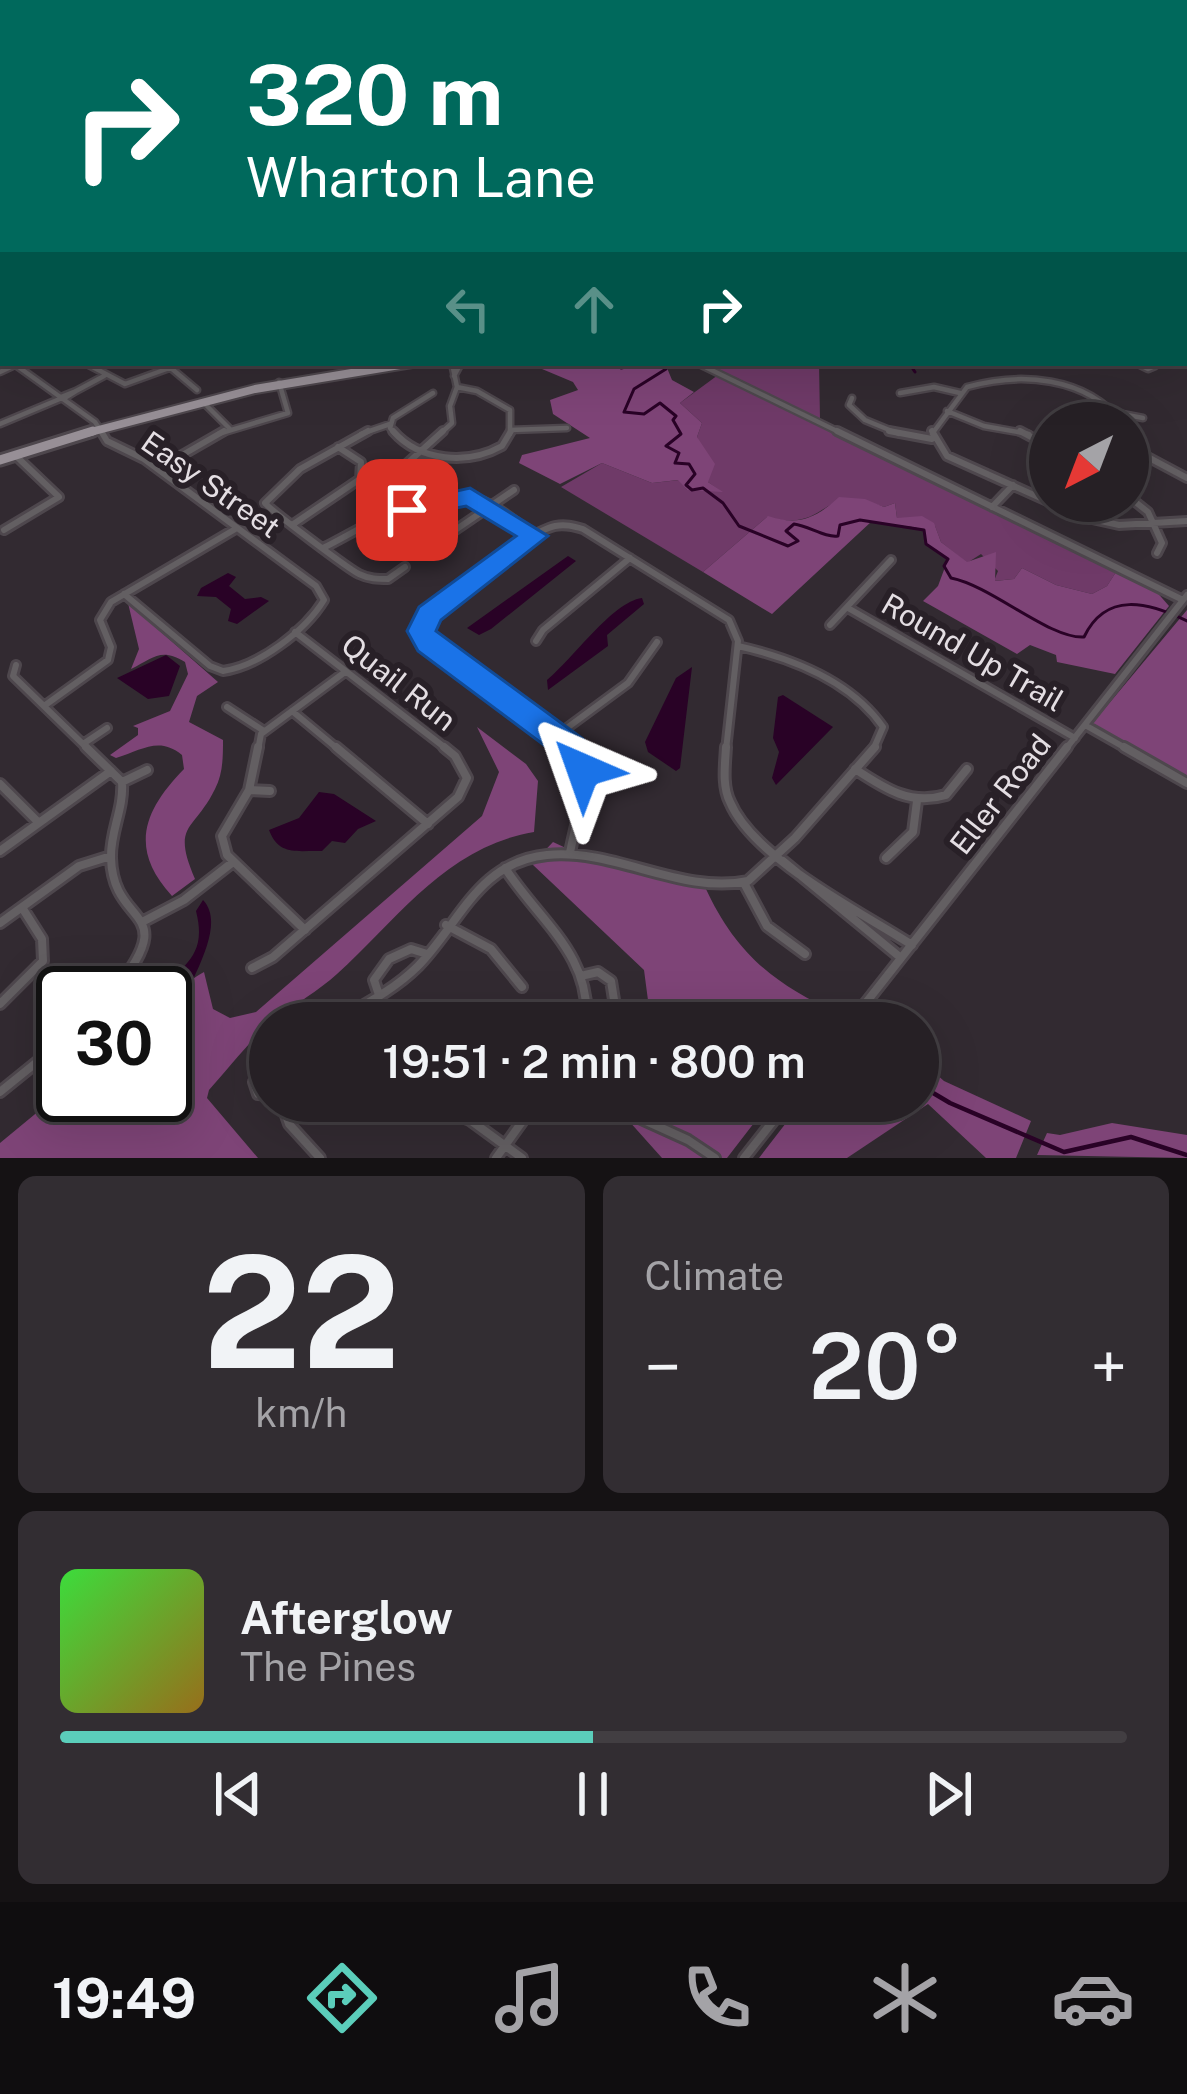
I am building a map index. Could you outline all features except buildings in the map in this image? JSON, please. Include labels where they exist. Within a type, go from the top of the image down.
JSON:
[{"type":"main road","points":[[0,458],[99,427],[362,366]]},
{"type":"main road","points":[[99,427],[276,385],[393,366]]},
{"type":"street","name":"Easy Street","points":[[17,366],[99,427],[107,441],[158,469],[316,586],[324,600],[316,615],[294,631]]},
{"type":"street","points":[[89,366],[131,384],[166,366]]},
{"type":"street","points":[[169,366],[196,390]]},
{"type":"street","points":[[407,510],[396,479],[418,450],[452,423],[456,366]]},
{"type":"street","points":[[703,366],[1182,601]]},
{"type":"street","points":[[0,424],[104,376]]},
{"type":"street","points":[[1101,402],[1041,379],[982,382],[959,393],[931,428],[932,439],[947,456],[1095,521],[1187,521]]},
{"type":"street","points":[[158,469],[229,428],[288,412],[276,385]]},
{"type":"street","points":[[390,424],[396,438],[418,450],[456,458],[484,456],[504,444],[513,418],[507,408],[475,390],[457,388]]},
{"type":"street","points":[[900,393],[939,388],[959,393]]},
{"type":"street","points":[[405,567],[385,580],[361,577],[267,510],[266,496],[338,447],[370,428],[390,424],[401,410],[433,393]]},
{"type":"street","points":[[852,398],[849,405],[857,415],[903,436],[932,439]]},
{"type":"street","points":[[215,414],[218,401]]},
{"type":"street","points":[[206,404],[229,428]]},
{"type":"street","points":[[946,411],[985,426],[1029,434]]},
{"type":"street","points":[[510,430],[567,428]]},
{"type":"street","points":[[291,526],[360,479],[361,463],[338,447]]},
{"type":"street","points":[[4,530],[59,497],[14,453]]},
{"type":"street","points":[[1149,458],[1187,478]]},
{"type":"street","points":[[992,507],[1013,485]]},
{"type":"street","points":[[448,535],[493,509],[514,490]]},
{"type":"street","points":[[322,548],[370,522],[462,496],[535,536]]},
{"type":"street","points":[[1149,516],[1162,543],[1157,553]]},
{"type":"street","points":[[570,853],[583,770],[572,748],[433,648],[422,635],[429,614],[535,536],[568,525],[721,614],[734,628],[738,646],[726,794],[741,826],[901,958]]},
{"type":"street","points":[[44,706],[108,660],[111,647],[101,616],[124,594],[238,527]]},
{"type":"street","points":[[536,641],[543,630],[630,559]]},
{"type":"street","points":[[830,625],[889,568],[890,560]]},
{"type":"street","points":[[124,594],[219,671],[241,667],[294,631]]},
{"type":"street","name":"Eller Road","points":[[866,1002],[1182,601]]},
{"type":"street","name":"Round Up Trail","points":[[848,608],[1075,738]]},
{"type":"street","name":"Quail Run","points":[[294,631],[455,756],[467,778],[458,797],[428,824]]},
{"type":"street","points":[[556,736],[614,693],[652,655],[657,642]]},
{"type":"street","points":[[370,1002],[427,954],[471,892],[505,868],[540,855],[570,853],[721,884],[744,883],[776,854],[880,742],[883,727],[868,705],[778,652],[738,646]]},
{"type":"street","points":[[16,665],[12,674],[122,782]]},
{"type":"street","points":[[304,930],[233,862],[223,849],[222,836],[249,790],[255,747],[264,731],[346,671]]},
{"type":"street","points":[[227,707],[264,731]]},
{"type":"street","points":[[252,968],[428,824],[291,711]]},
{"type":"street","points":[[1085,725],[1187,783]]},
{"type":"street","points":[[83,744],[107,728]]},
{"type":"street","points":[[855,769],[894,794],[916,800],[937,799],[953,791],[967,769]]},
{"type":"street","points":[[122,782],[147,770]]},
{"type":"street","points":[[0,851],[111,771]]},
{"type":"street","points":[[122,782],[111,856],[117,882],[144,921],[147,938],[135,966]]},
{"type":"street","points":[[0,784],[38,822]]},
{"type":"street","points":[[249,790],[270,791]]},
{"type":"street","points":[[886,858],[913,832],[916,800]]},
{"type":"street","points":[[776,854],[912,945]]},
{"type":"street","points":[[0,923],[79,866],[111,856]]},
{"type":"street","points":[[144,921],[184,900],[233,862]]},
{"type":"street","points":[[505,868],[530,907],[573,950],[585,975],[589,1002]]},
{"type":"street","points":[[744,883],[767,926],[805,954]]},
{"type":"street","points":[[0,1004],[30,980],[46,955],[45,935],[22,908]]},
{"type":"street","points":[[446,925],[491,949],[522,987]]},
{"type":"street","points":[[379,995],[374,980],[384,963],[411,949],[427,954]]},
{"type":"street","points":[[585,975],[602,973],[612,985],[614,1002]]},
{"type":"street","points":[[0,1092],[36,1063]]},
{"type":"street","points":[[288,1122],[320,1158]]},
{"type":"street","points":[[473,1122],[522,1158]]},
{"type":"street","points":[[496,1158],[522,1122]]},
{"type":"street","points":[[642,1122],[693,1141],[715,1158]]},
{"type":"street","points":[[744,1158],[772,1122]]},
{"type":"shaded area","points":[[666,366],[672,380],[694,392],[680,403],[702,423],[697,437],[715,464],[708,482],[723,492],[687,490],[678,480],[652,483],[602,463],[560,484],[519,463],[522,455],[590,438],[553,414],[550,400],[578,390],[573,382],[542,369]]},
{"type":"shaded area","points":[[712,366],[819,366],[820,419]]},
{"type":"shaded area","points":[[718,375],[1116,572],[1107,586],[1092,594],[1056,585],[1022,568],[1014,579],[994,581],[998,571],[981,554],[967,563],[941,542],[935,526],[897,518],[895,503],[884,507],[846,500],[803,519],[767,517],[703,572],[561,487],[602,463],[652,483],[679,480],[687,490],[719,490],[708,482],[697,437],[702,423],[680,403]]},
{"type":"shaded area","points":[[839,497],[865,499],[884,507],[895,503],[897,518],[922,516],[934,523],[941,542],[967,562],[996,552],[995,581],[1014,579],[1022,568],[1056,585],[1092,594],[1107,586],[1116,572],[1155,590],[1169,606],[1115,674],[1057,662],[1056,655],[1030,645],[1017,654],[923,601],[938,586],[948,559],[926,544],[924,530],[918,528],[872,521],[772,614],[703,572],[768,516],[806,518]]},
{"type":"shaded area","points":[[568,556],[576,561],[491,629],[479,635],[467,628]]},
{"type":"shaded area","points":[[228,573],[236,577],[229,586],[245,599],[269,601],[237,624],[228,621],[231,609],[216,597],[197,596],[201,588]]},
{"type":"shaded area","points":[[642,598],[644,604],[607,635],[608,646],[548,690],[547,680],[606,620]]},
{"type":"shaded area","points":[[128,603],[218,682],[197,696],[189,722],[223,740],[221,771],[185,837],[195,879],[172,896],[150,862],[146,831],[159,800],[184,769],[182,755],[158,745],[116,758],[110,755],[138,735],[133,726],[170,711],[188,674],[185,662],[170,655],[131,669],[139,649]]},
{"type":"shaded area","points":[[1187,610],[1187,778],[1091,725]]},
{"type":"shaded area","points":[[166,655],[180,666],[169,696],[148,699],[117,678]]},
{"type":"shaded area","points":[[692,667],[676,771],[648,752],[645,742],[676,678]]},
{"type":"shaded area","points":[[783,695],[833,727],[776,785],[772,778],[779,752],[773,738],[778,697]]},
{"type":"shaded area","points":[[477,727],[526,764],[538,781],[534,832],[503,840],[449,869],[337,974],[299,1002],[268,1002],[482,816],[499,772]]},
{"type":"shaded area","points":[[319,792],[334,794],[376,821],[358,829],[345,843],[332,841],[322,851],[278,845],[269,830],[299,818]]},
{"type":"shaded area","points":[[553,842],[596,862],[705,887],[744,949],[776,978],[816,1002],[648,1002],[644,970],[532,864]]},
{"type":"shaded area","points":[[203,900],[211,928],[192,981],[192,966],[184,966],[198,941],[196,911]]},
{"type":"shaded area","points":[[204,972],[213,1009],[230,1018],[249,1014],[249,1045],[207,1098],[258,1158],[0,1158],[0,1143],[36,1113],[36,1122],[192,1122],[192,980]]},
{"type":"shaded area","points":[[939,1077],[1031,1121],[1016,1158],[986,1158],[939,1114]]},
{"type":"shaded area","points":[[630,1122],[755,1122],[727,1158],[662,1158]]},
{"type":"shaded area","points":[[787,1122],[901,1122],[847,1158],[759,1158]]},
{"type":"shaded area","points":[[1112,1123],[1187,1135],[1187,1158],[1037,1155],[1047,1133],[1060,1135]]},
{"type":"waterway","points":[[617,366],[631,366]]},
{"type":"waterway","points":[[663,366],[666,369],[634,389],[624,412],[644,414],[660,403],[676,416],[673,420],[681,434],[666,446],[679,453],[675,463],[689,464],[695,474],[686,485],[692,490],[703,488],[723,503],[739,526],[788,546],[798,541],[786,531],[794,524],[833,536],[838,536],[840,525],[860,520],[924,530],[926,544],[948,559],[944,566],[951,578],[1070,635],[1084,637],[1104,612],[1129,605],[1158,609],[1187,621]]},
{"type":"waterway","points":[[911,366],[915,372]]},
{"type":"waterway","points":[[939,1096],[1064,1152],[1131,1137],[1187,1155]]},
{"type":"route","points":[[407,510],[470,496],[535,536],[429,614],[423,638],[572,748],[583,770]]}]
